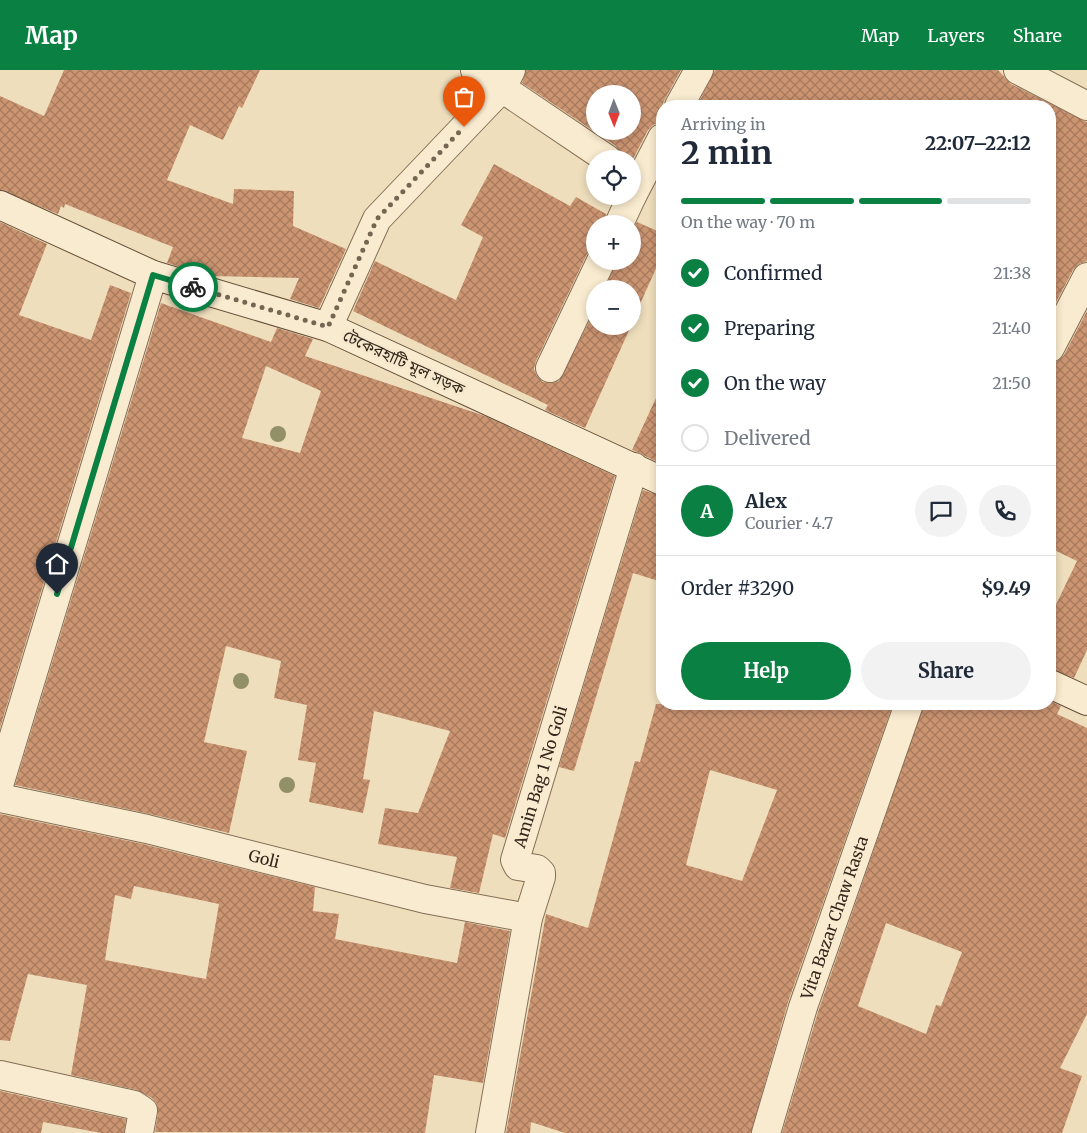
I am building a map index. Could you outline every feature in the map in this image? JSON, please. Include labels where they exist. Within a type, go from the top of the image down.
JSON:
[{"type":"street","points":[[475,70],[507,79],[596,150]]},
{"type":"street","points":[[682,100],[698,70]]},
{"type":"street","points":[[1018,70],[1087,106]]},
{"type":"street","points":[[328,327],[377,219],[507,79]]},
{"type":"street","points":[[641,175],[656,148]]},
{"type":"street","name":"টেকেরহাটি মূল সড়ক","points":[[0,205],[153,275],[328,327],[656,478]]},
{"type":"street","points":[[550,368],[597,270]]},
{"type":"street","points":[[0,782],[153,275]]},
{"type":"street","points":[[1056,336],[1087,277]]},
{"type":"street","name":"Amin Bag 1 No Goli","points":[[490,1133],[528,918],[541,878],[540,873],[536,869],[518,866],[515,860],[634,467]]},
{"type":"street","points":[[1056,687],[1087,701]]},
{"type":"street","name":"Vita Bazar Chaw Rasta","points":[[766,1133],[803,1007],[907,710]]},
{"type":"street","name":"Goli","points":[[0,798],[147,828],[425,899],[528,918]]},
{"type":"street","points":[[0,1075],[134,1105],[143,1111],[139,1133]]},
{"type":"building","points":[[64,70],[260,70],[242,108],[239,106],[223,140],[190,125],[167,180],[233,204],[234,189],[294,191],[293,226],[346,249],[319,308],[290,299],[299,278],[211,276],[167,263],[173,247],[65,204],[64,208],[61,206],[58,214],[0,190],[0,96],[44,116]]},
{"type":"building","points":[[526,70],[681,70],[665,100],[656,100],[656,124],[648,130],[638,150],[618,150],[616,146],[607,140],[641,140],[641,85],[586,85],[586,126],[522,83]]},
{"type":"building","points":[[715,70],[998,70],[1011,84],[1043,100],[700,100]]},
{"type":"building","points":[[1056,106],[1087,122],[1087,261],[1079,264],[1073,270],[1056,303]]},
{"type":"building","points":[[494,164],[570,206],[576,197],[586,203],[586,205],[590,205],[606,214],[586,215],[586,256],[536,361],[534,369],[537,376],[543,382],[552,383],[559,381],[586,328],[586,335],[627,335],[585,428],[545,410],[548,405],[353,311],[375,261],[456,300],[483,237],[461,225]]},
{"type":"building","points":[[0,222],[47,244],[19,315],[91,340],[110,285],[131,293],[0,728]]},
{"type":"building","points":[[641,224],[656,230],[656,268],[641,302],[641,280],[609,280],[612,270],[641,270]]},
{"type":"building","points":[[161,303],[271,342],[277,328],[313,339],[305,356],[485,416],[615,476],[505,838],[493,834],[479,893],[450,888],[457,857],[378,844],[385,808],[418,813],[450,731],[374,711],[363,779],[370,780],[363,813],[309,802],[316,763],[298,760],[307,705],[274,698],[281,661],[226,646],[204,742],[247,751],[229,833],[15,785]],"holes":[[[266,366],[321,391],[300,453],[242,438]]]},
{"type":"building","points":[[1087,311],[1087,650],[1074,678],[1056,671],[1056,605],[1077,561],[1056,551],[1056,362],[1064,355]]},
{"type":"building","points":[[656,398],[656,461],[632,450]]},
{"type":"building","points":[[643,490],[656,494],[656,580],[633,573],[574,771],[559,767]]},
{"type":"building","points":[[656,704],[656,710],[891,710],[788,1002],[751,1133],[565,1133],[531,1122],[530,1133],[506,1133],[546,914],[588,928],[635,761],[640,762]],"holes":[[[710,770],[777,790],[742,881],[686,865]]]},
{"type":"building","points":[[1056,704],[1061,706],[1057,714],[1087,728],[1087,1014],[1060,1068],[1082,1076],[1062,1133],[782,1133],[818,1012],[922,710],[1056,710]],"holes":[[[886,923],[962,952],[941,1006],[936,1005],[926,1034],[858,1006]]]},
{"type":"building","points":[[0,814],[143,844],[315,887],[313,911],[339,914],[335,939],[457,963],[465,922],[510,931],[483,1083],[434,1075],[425,1133],[155,1132],[158,1113],[157,1104],[152,1098],[137,1090],[71,1075],[87,985],[28,974],[10,1041],[0,1040]],"holes":[[[134,886],[219,904],[206,979],[105,960],[115,895],[131,899]]]},
{"type":"building","points":[[0,1091],[126,1119],[124,1133],[101,1133],[43,1122],[41,1133],[0,1133]]},
{"type":"way so far","points":[[193,287],[328,327],[377,219],[464,127]]},
{"type":"route","points":[[57,594],[153,275],[193,287]]}]
